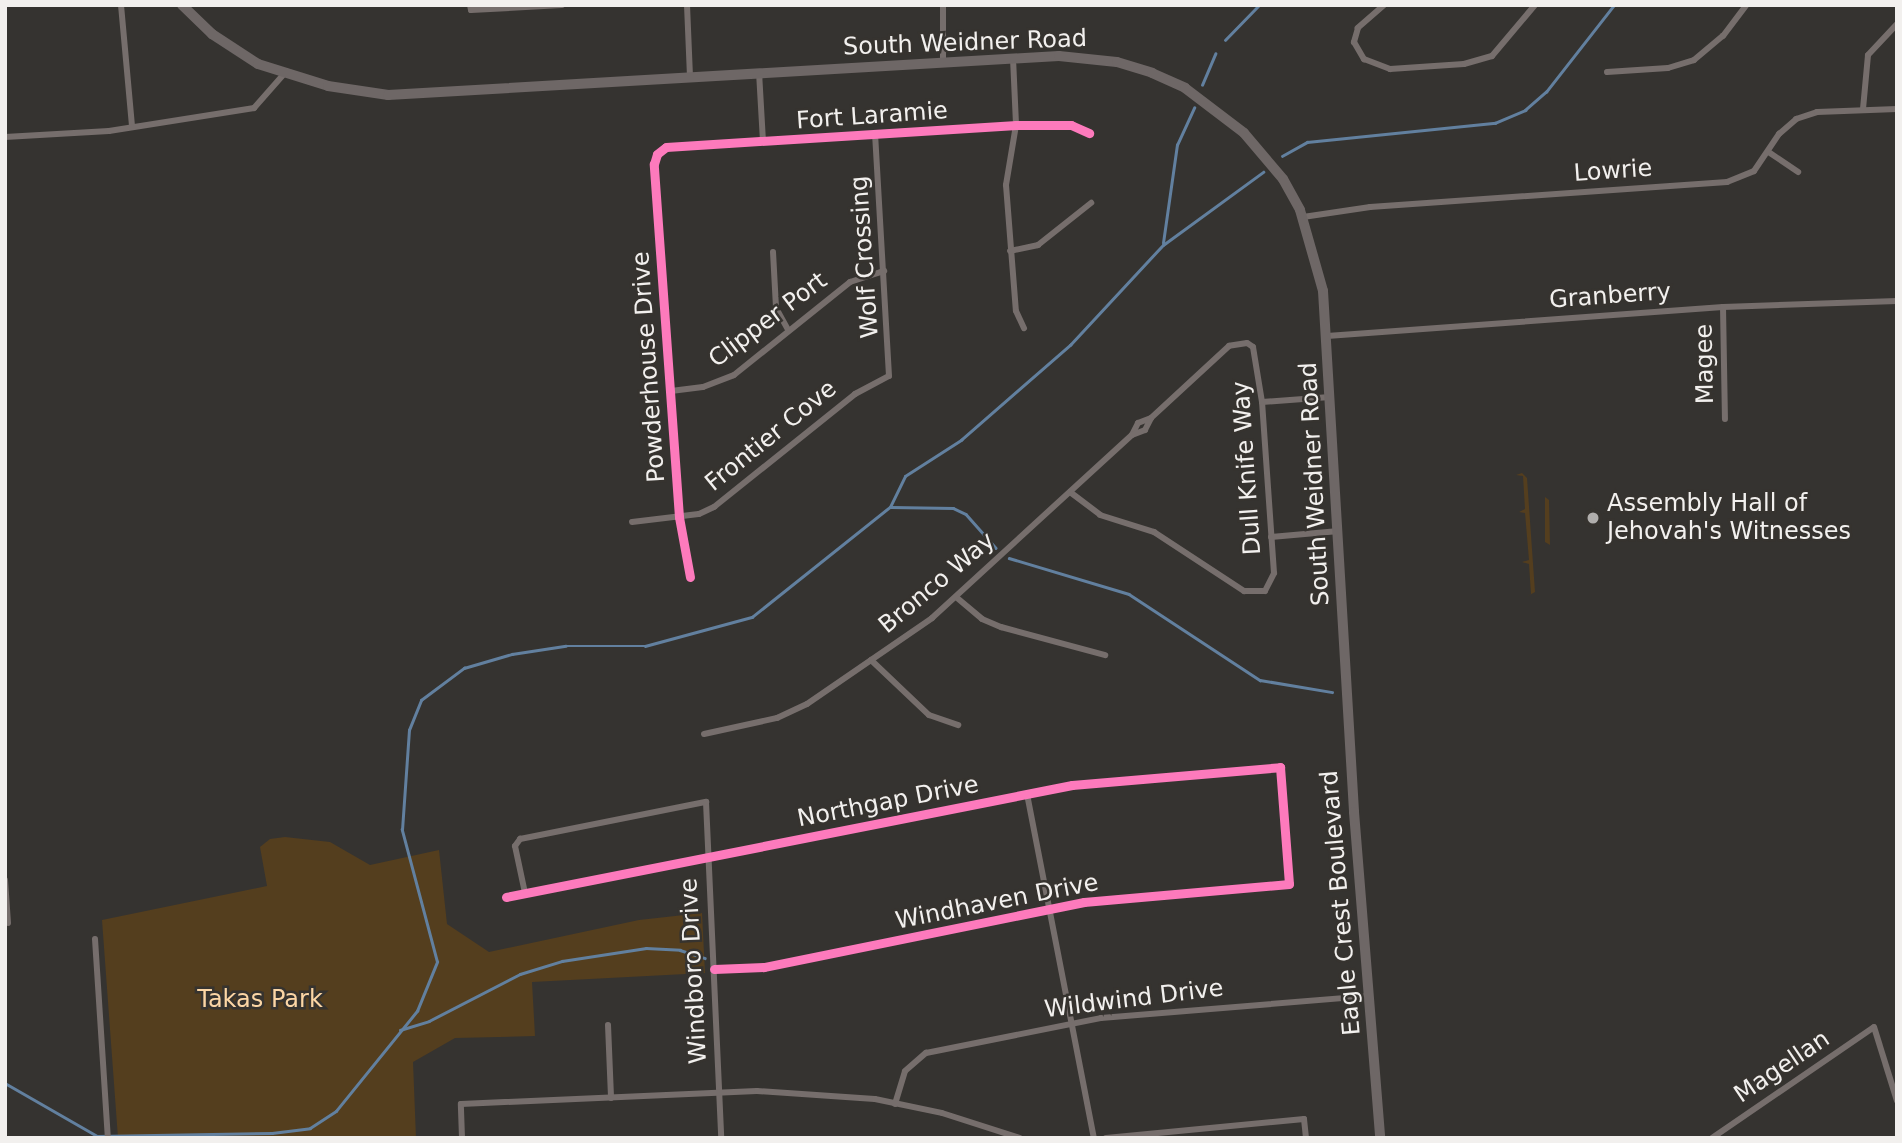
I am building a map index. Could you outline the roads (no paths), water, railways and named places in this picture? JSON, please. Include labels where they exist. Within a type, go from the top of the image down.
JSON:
[{"type":"main road","name":"South Weidner Road","points":[[182,5],[234,50],[282,75],[388,95],[1013,58],[1091,58],[1152,73],[1185,88],[1222,113],[1266,155],[1303,217],[1323,291],[1332,397],[1345,665]]},
{"type":"main road","name":"Eagle Crest Boulevard","points":[[1345,665],[1380,1138]]},
{"type":"street","points":[[121,5],[132,127]]},
{"type":"street","points":[[470,8],[562,5]]},
{"type":"street","points":[[687,5],[690,76]]},
{"type":"street","points":[[943,5],[943,62]]},
{"type":"street","points":[[1384,5],[1354,34],[1356,50],[1379,68],[1475,62],[1500,50],[1535,5]]},
{"type":"street","points":[[1607,72],[1668,68],[1694,60],[1723,36],[1746,5]]},
{"type":"street","points":[[1863,108],[1868,55],[1897,24]]},
{"type":"street","points":[[1013,58],[1016,125],[1006,185],[1016,311],[1024,328]]},
{"type":"street","points":[[759,72],[762,142]]},
{"type":"street","points":[[5,137],[132,127],[254,108],[282,75]]},
{"type":"street","name":"Lowrie","points":[[1303,217],[1370,207],[1727,182],[1754,171],[1770,153],[1779,134],[1796,120],[1817,111],[1897,109]]},
{"type":"street","name":"Fort Laramie","points":[[657,154],[666,148],[1016,125],[1071,125],[1089,133]]},
{"type":"street","name":"Wolf Crossing","points":[[875,135],[889,376]]},
{"type":"street","points":[[1770,153],[1798,172]]},
{"type":"street","name":"Powderhouse Drive","points":[[657,154],[654,164],[679,517],[690,577]]},
{"type":"street","points":[[1010,251],[1038,245],[1091,203]]},
{"type":"street","points":[[773,252],[776,307],[788,330]]},
{"type":"street","name":"Clipper Port","points":[[671,391],[719,383],[850,282],[884,271]]},
{"type":"street","name":"Granberry","points":[[1327,336],[1723,307],[1897,301]]},
{"type":"street","name":"Magee","points":[[1723,307],[1726,419]]},
{"type":"street","name":"Dull Knife Way","points":[[1070,492],[1100,515],[1154,532],[1244,591],[1265,591],[1275,573],[1257,356],[1247,343]]},
{"type":"street","name":"Bronco Way","points":[[704,734],[793,711],[871,660],[956,597],[1132,435],[1138,423],[1151,418],[1228,346],[1247,343]]},
{"type":"street","name":"Frontier Cove","points":[[632,522],[679,517],[714,507],[855,394],[889,376]]},
{"type":"street","points":[[1262,402],[1332,397]]},
{"type":"street","points":[[1271,537],[1339,531]]},
{"type":"street","points":[[956,597],[982,619],[1001,627],[1105,655]]},
{"type":"street","points":[[871,660],[929,715],[958,725]]},
{"type":"street","name":"Northgap Drive","points":[[506,897],[1027,794],[1112,780],[1280,767],[1289,884]]},
{"type":"street","points":[[1027,794],[1094,1138]]},
{"type":"street","name":"Windboro Drive","points":[[526,893],[515,846],[520,839],[706,802],[721,1138]]},
{"type":"street","points":[[5,880],[8,923]]},
{"type":"street","name":"Windhaven Drive","points":[[714,969],[764,967],[1048,909],[1118,898],[1289,884]]},
{"type":"street","points":[[95,939],[108,1138]]},
{"type":"street","name":"Wildwind Drive","points":[[895,1104],[905,1071],[926,1053],[1071,1023],[1147,1013],[1370,996]]},
{"type":"street","points":[[608,1025],[611,1098]]},
{"type":"street","name":"Magellan","points":[[1712,1138],[1874,1027],[1897,1101]]},
{"type":"street","points":[[462,1138],[461,1104],[719,1092],[827,1092],[942,1113],[1020,1138]]},
{"type":"street","points":[[1106,1138],[1304,1119],[1306,1138]]},
{"type":"waterway","points":[[1225,40],[1259,5]]},
{"type":"waterway","points":[[1282,156],[1307,142],[1495,123],[1525,110],[1546,92],[1614,5]]},
{"type":"waterway","points":[[1202,85],[1215,54]]},
{"type":"waterway","points":[[1163,243],[1177,145],[1194,108]]},
{"type":"waterway","points":[[5,1083],[97,1136],[272,1133],[310,1128],[336,1111],[417,1011],[437,962],[402,830],[409,730],[421,700],[464,668],[512,654],[565,646],[645,646],[752,617],[890,507],[905,476],[961,440],[1070,345],[1163,245],[1263,172]]},
{"type":"waterway","points":[[891,507],[953,508],[966,514],[996,548]]},
{"type":"waterway","points":[[1009,558],[1129,594],[1260,680],[1332,692]]},
{"type":"waterway","points":[[400,1030],[429,1021],[520,974],[562,961],[646,948],[680,950],[705,958]]},
{"type":"place","name":"Assembly Hall of Jehovah's Witnesses","points":[[1593,518]]},
{"type":"park label","name":"Takas Park","points":[[260,1000]]}]
